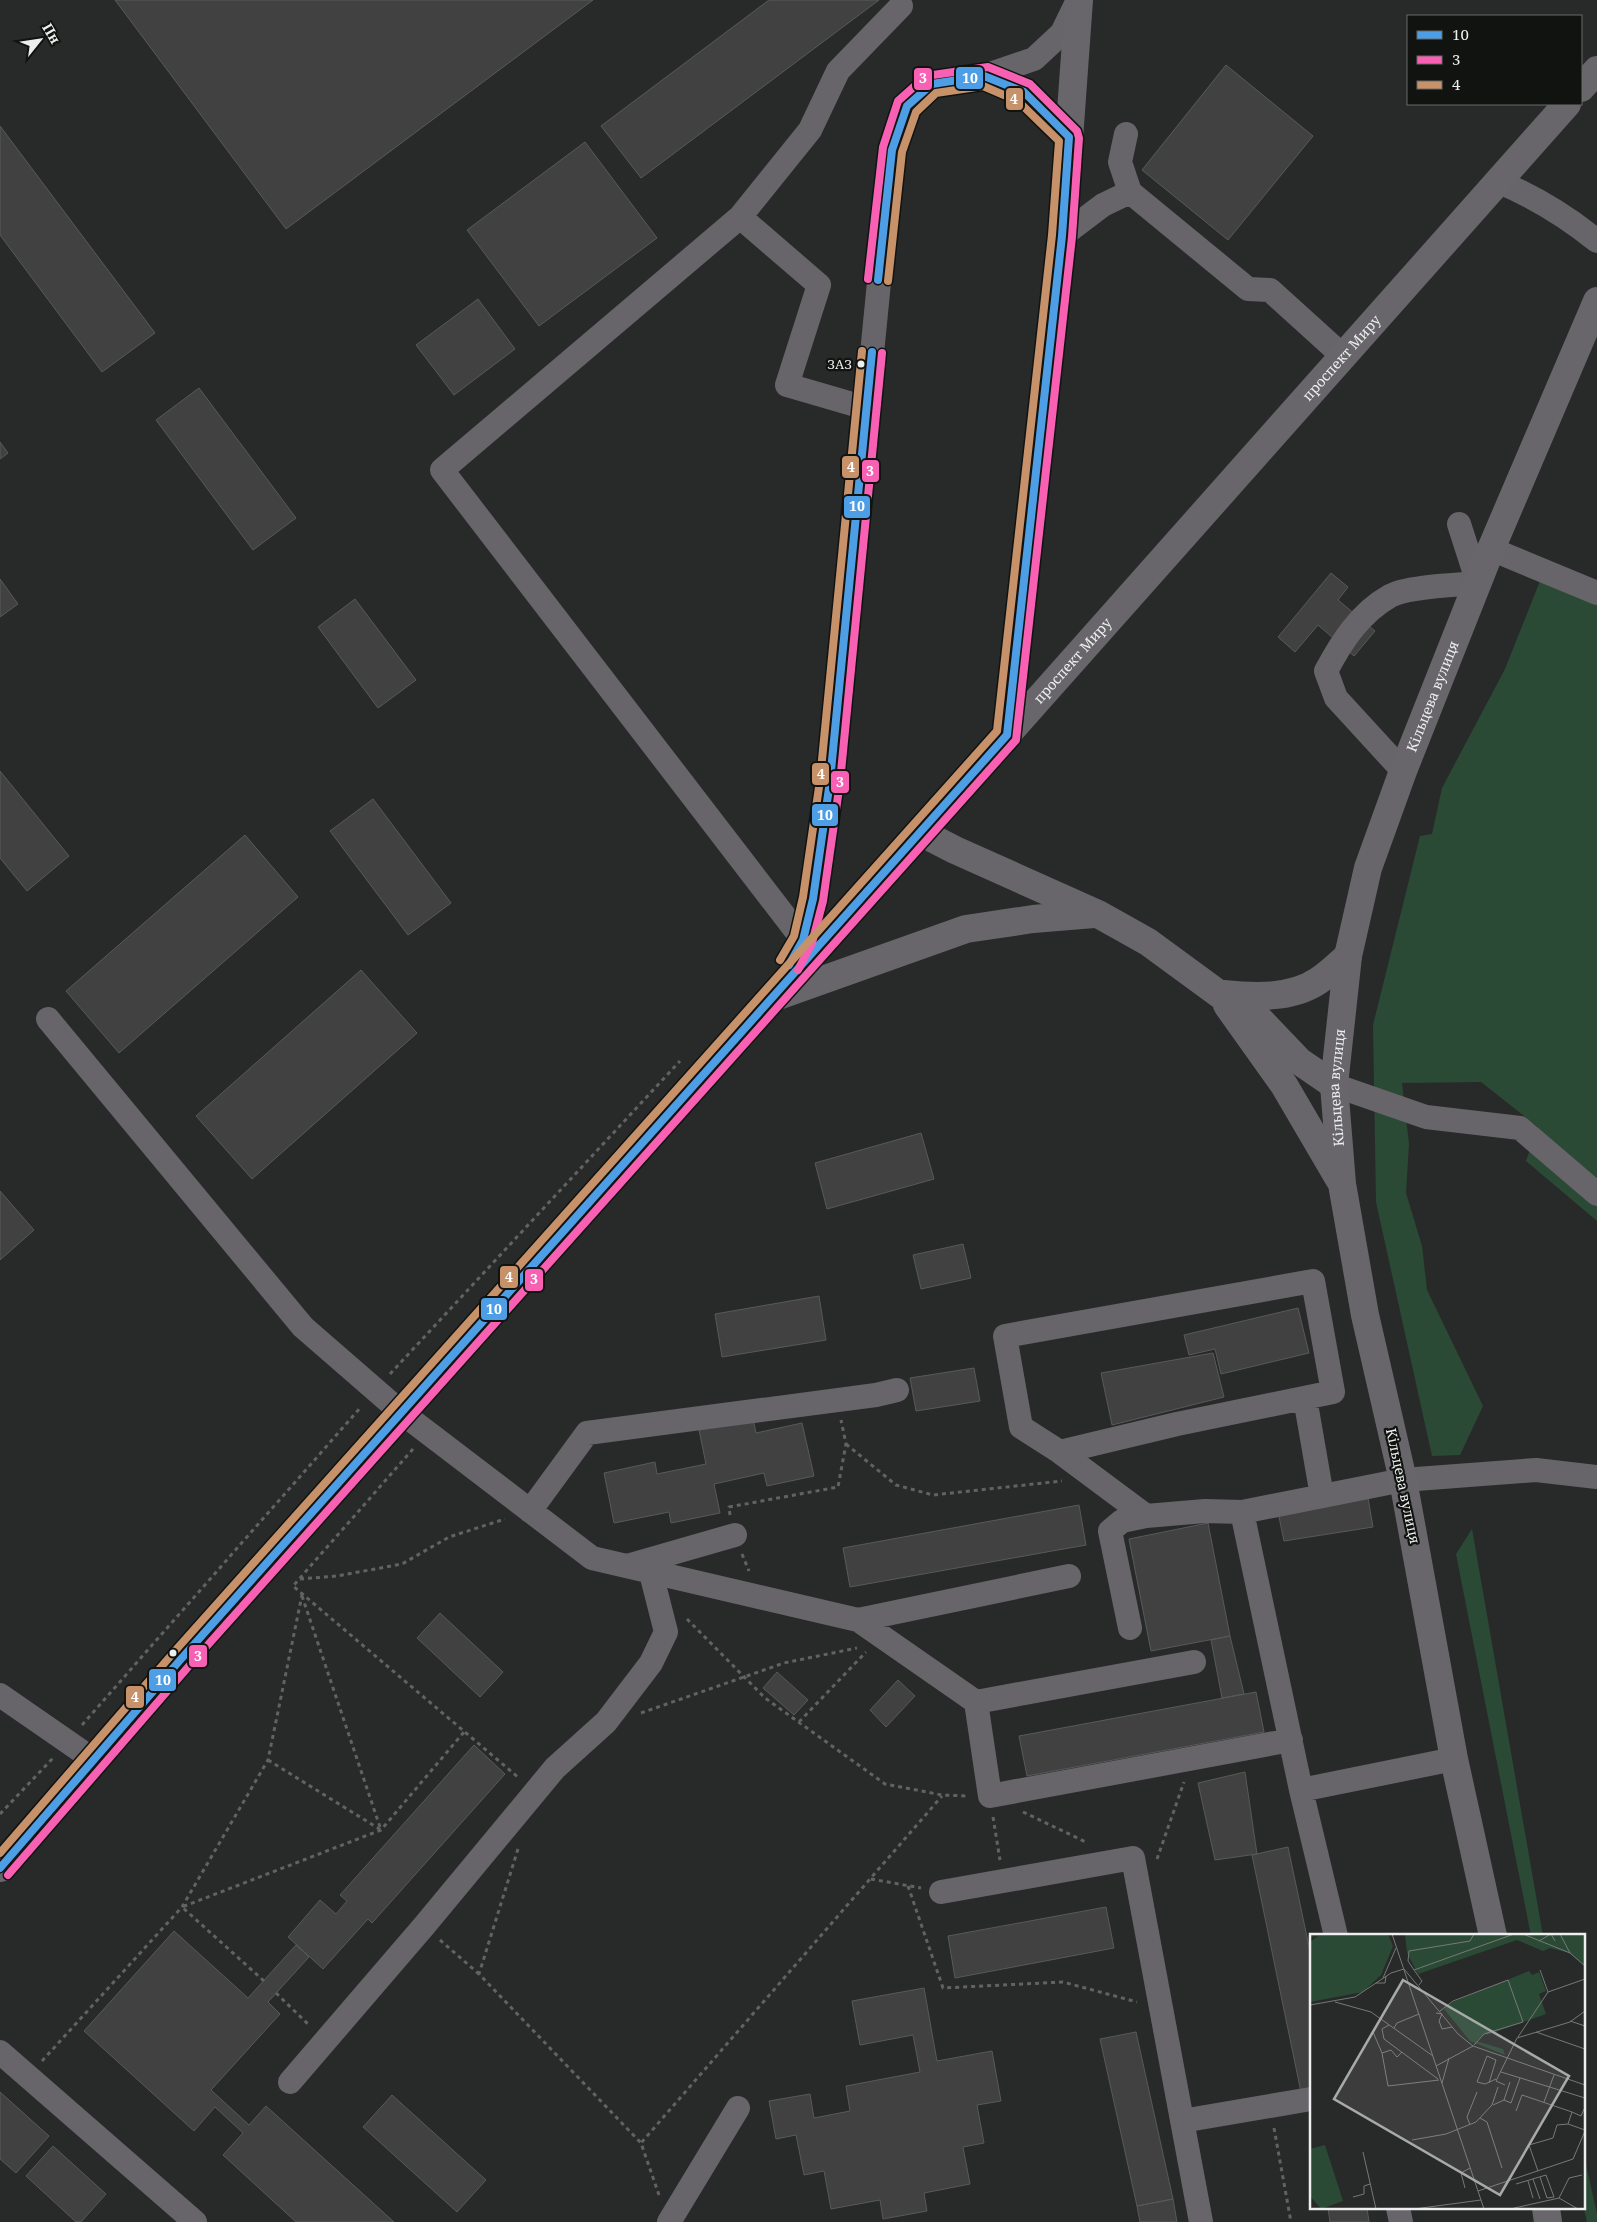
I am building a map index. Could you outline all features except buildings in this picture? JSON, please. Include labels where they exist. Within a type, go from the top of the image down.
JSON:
[{"type":"main road","points":[[1007,735],[1062,236],[1079,0]]},
{"type":"main road","points":[[1582,87],[1597,70]]},
{"type":"main road","name":"проспект Миру","points":[[0,1868],[181,1659],[1344,357],[1566,105]]},
{"type":"main road","name":"Кільцева вулиця","points":[[1493,1934],[1454,1759],[1403,1480],[1365,1315],[1342,1184],[1334,1085],[1348,956],[1368,868],[1403,771],[1491,549],[1597,301]]},
{"type":"main road","points":[[920,832],[955,850],[1098,914],[1148,942],[1219,994],[1258,1018],[1299,1061],[1334,1085]]},
{"type":"main road","points":[[770,999],[966,929],[1033,919],[1098,914]]},
{"type":"main road","points":[[1219,994],[1254,997],[1288,993],[1317,982],[1348,956]]},
{"type":"main road","points":[[1219,994],[1284,1085],[1342,1184]]},
{"type":"street","points":[[770,999],[803,940],[813,899],[830,781],[892,150],[907,106],[932,84],[984,76],[1034,59],[1062,33],[1079,0]]},
{"type":"street","points":[[803,940],[442,470],[740,217],[810,130],[838,71],[901,6]]},
{"type":"street","points":[[984,76],[1024,92],[1069,138]]},
{"type":"street","points":[[1126,134],[1120,162],[1130,192],[1248,289],[1270,290],[1344,357]]},
{"type":"street","points":[[1499,182],[1525,193],[1567,217],[1597,241]]},
{"type":"street","points":[[1065,192],[1084,202],[1103,205]]},
{"type":"street","points":[[1062,236],[1103,205],[1130,192]]},
{"type":"street","points":[[740,217],[819,284],[787,385],[866,408]]},
{"type":"street","points":[[1403,771],[1336,698],[1326,671],[1340,644],[1360,619],[1392,595],[1426,587],[1478,583],[1459,524]]},
{"type":"street","points":[[1491,549],[1597,593]]},
{"type":"street","points":[[48,1019],[303,1327],[402,1413],[592,1558],[858,1620],[1069,1576]]},
{"type":"street","points":[[1334,1085],[1426,1117],[1520,1128],[1597,1194]]},
{"type":"street","points":[[1060,1452],[1334,1392],[1313,1281],[1005,1336],[1021,1427],[1060,1452],[1146,1516]]},
{"type":"street","points":[[530,1511],[587,1433],[876,1395],[897,1390]]},
{"type":"street","points":[[1305,1398],[1322,1496]]},
{"type":"street","points":[[1130,1628],[1110,1531],[1122,1521],[1146,1516],[1205,1511],[1242,1512],[1403,1480],[1536,1470],[1597,1478]]},
{"type":"street","points":[[1242,1512],[1301,1790],[1336,1934]]},
{"type":"street","points":[[625,1566],[735,1535]]},
{"type":"street","points":[[290,2082],[424,1926],[555,1768],[606,1722],[650,1663],[666,1632],[651,1573]]},
{"type":"street","points":[[858,1620],[878,1640],[976,1702],[1194,1662]]},
{"type":"street","points":[[0,1695],[94,1760]]},
{"type":"street","points":[[976,1702],[990,1796],[1291,1740]]},
{"type":"street","points":[[1301,1790],[1454,1759]]},
{"type":"street","points":[[941,1892],[1133,1858],[1201,2222]]},
{"type":"street","points":[[0,2052],[195,2222]]},
{"type":"street","points":[[1182,2121],[1310,2099]]},
{"type":"street","points":[[665,2213],[738,2108]]},
{"type":"path","points":[[0,1814],[68,1742],[242,1540],[376,1390],[684,1057]]},
{"type":"path","points":[[381,1830],[302,1595],[293,1586],[428,1433]]},
{"type":"path","points":[[760,1598],[735,1535],[729,1507],[838,1486],[846,1444],[896,1485],[933,1495],[1067,1480]]},
{"type":"path","points":[[300,1579],[337,1576],[402,1564],[449,1537],[530,1511]]},
{"type":"path","points":[[28,2077],[182,1907],[268,1760],[302,1595]]},
{"type":"path","points":[[684,1616],[765,1698],[885,1784],[942,1795],[990,1796],[1122,1860]]},
{"type":"path","points":[[640,1713],[784,1663],[878,1640]]},
{"type":"path","points":[[799,1722],[878,1640]]},
{"type":"path","points":[[182,1907],[381,1830],[464,1732]]},
{"type":"path","points":[[1154,1866],[1193,1758]]},
{"type":"path","points":[[268,1760],[381,1830]]},
{"type":"path","points":[[665,2213],[641,2143],[942,1795]]},
{"type":"path","points":[[990,1796],[1004,1882]]},
{"type":"path","points":[[870,1879],[941,1892]]},
{"type":"path","points":[[908,1886],[943,1988],[1063,1982],[1161,2008]]},
{"type":"path","points":[[182,1907],[264,1981]]},
{"type":"path","points":[[424,1926],[479,1974]]},
{"type":"path","points":[[276,1993],[325,2041]]},
{"type":"path","points":[[1270,2105],[1290,2222]]},
{"type":"green space","points":[[1540,581],[1597,603],[1597,1221],[1526,1161],[1538,1127],[1481,1082],[1402,1083],[1409,1144],[1406,1193],[1422,1246],[1427,1290],[1483,1406],[1460,1455],[1432,1456],[1376,1202],[1373,1025],[1420,836],[1432,834],[1442,788],[1505,669]]},
{"type":"green space","points":[[1472,1529],[1543,1934],[1531,1934],[1456,1554]]},
{"type":"green space","points":[[1584,2156],[1597,2214],[1597,2222],[1587,2222],[1584,2209]]},
{"type":"transit line","name":"3","points":[[8,1875],[189,1666],[1016,740],[1072,237],[1079,138],[1077,131],[1030,84],[988,67],[926,76],[898,101],[883,147],[868,279]]},
{"type":"transit line","name":"10","points":[[0,1868],[181,1659],[1007,735],[1062,236],[1069,137],[1024,92],[984,76],[932,84],[907,106],[892,150],[878,280]]},
{"type":"transit line","name":"4","points":[[0,1853],[174,1652],[997,731],[1052,235],[1059,141],[1018,101],[983,86],[936,93],[916,112],[902,152],[888,281]]},
{"type":"transit line","name":"4","points":[[780,960],[794,936],[803,897],[820,780],[862,351]]},
{"type":"transit line","name":"10","points":[[789,965],[803,940],[813,899],[830,781],[872,352]]},
{"type":"transit line","name":"3","points":[[798,970],[812,943],[823,901],[840,782],[882,353]]},
{"type":"place","name":"ЗАЗ","points":[[861,364]]}]
